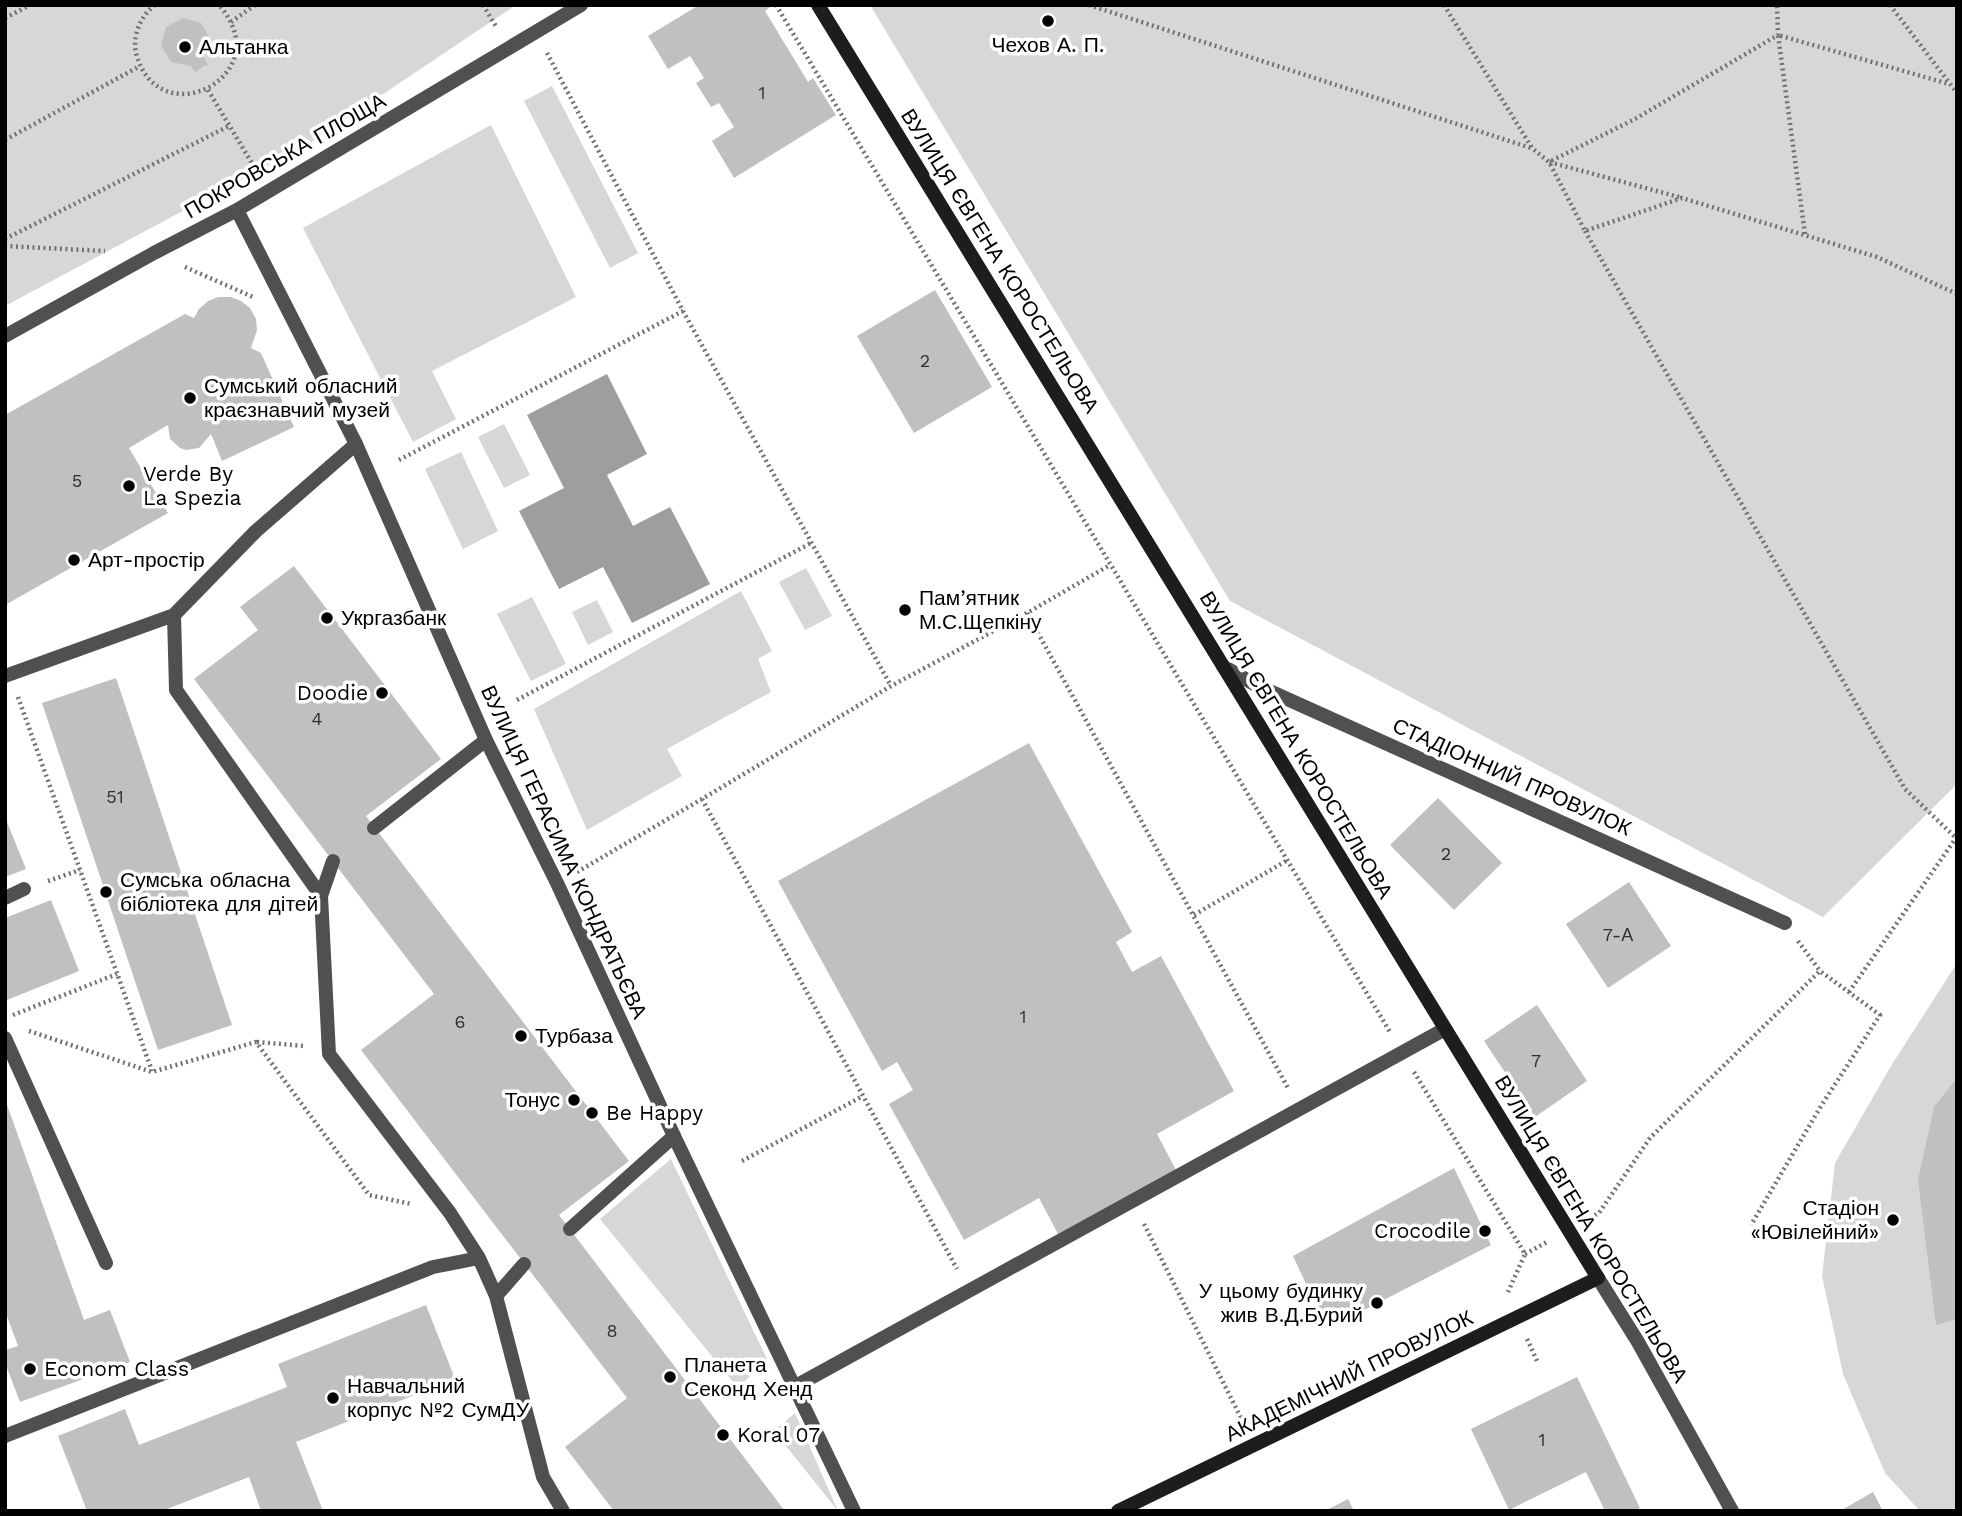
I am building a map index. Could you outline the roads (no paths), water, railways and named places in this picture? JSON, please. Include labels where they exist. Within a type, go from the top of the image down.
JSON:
[{"type":"street","name":"ПОКРОВСЬКА ПЛОЩА","points":[[5,336],[237,210],[537,34],[581,5]]},
{"type":"street","name":"ВУЛИЦЯ ЄВГЕНА КОРОСТЕЛЬОВА","points":[[818,5],[1638,1342],[1732,1511]]},
{"type":"street","name":"ВУЛИЦЯ ГЕРАСИМА КОНДРАТЬЄВА","points":[[237,210],[356,444],[486,740],[557,883],[853,1511]]},
{"type":"street","points":[[8,676],[174,615],[256,531],[356,444]]},
{"type":"street","points":[[174,615],[176,690],[321,896]]},
{"type":"street","name":"СТАДІОННИЙ ПРОВУЛОК","points":[[1223,666],[1266,690],[1785,923]]},
{"type":"street","points":[[374,828],[486,740]]},
{"type":"street","points":[[333,861],[321,896],[329,1054],[450,1213],[480,1258],[496,1296],[543,1477],[563,1511]]},
{"type":"street","points":[[5,898],[24,889]]},
{"type":"street","points":[[794,1387],[1445,1029]]},
{"type":"street","points":[[5,1038],[106,1263]]},
{"type":"street","points":[[570,1229],[674,1136]]},
{"type":"street","points":[[5,1436],[433,1267],[480,1258]]},
{"type":"street","points":[[496,1296],[524,1264]]},
{"type":"street","name":"АКАДЕМІЧНИЙ ПРОВУЛОК","points":[[1118,1511],[1598,1279]]},
{"type":"place","name":"Чехов А. П.","points":[[1048,21]]},
{"type":"place","name":"Альтанка","points":[[185,47]]},
{"type":"place","name":"Сумський обласний краєзнавчий музей","points":[[190,398]]},
{"type":"place","name":"Verde By La Spezia","points":[[129,486]]},
{"type":"place","name":"Арт-простір","points":[[74,560]]},
{"type":"place","name":"Пам’ятник М.С.Щепкіну","points":[[905,610]]},
{"type":"place","name":"Укргазбанк","points":[[327,618]]},
{"type":"place","name":"Doodie","points":[[382,693]]},
{"type":"place","name":"Сумська обласна бібліотека для дітей","points":[[106,892]]},
{"type":"place","name":"Турбаза","points":[[521,1036]]},
{"type":"place","name":"Тонус","points":[[574,1100]]},
{"type":"place","name":"Be Happy","points":[[592,1113]]},
{"type":"place","name":"Стадіон «Ювілейний»","points":[[1893,1220]]},
{"type":"place","name":"Crocodile","points":[[1485,1231]]},
{"type":"place","name":"У цьому будинку жив В.Д.Бурий","points":[[1377,1303]]},
{"type":"place","name":"Econom Class","points":[[30,1369]]},
{"type":"place","name":"Планета Секонд Хенд","points":[[670,1377]]},
{"type":"place","name":"Навчальний корпус №2 СумДУ","points":[[333,1398]]},
{"type":"place","name":"Koral 07","points":[[723,1435]]}]
